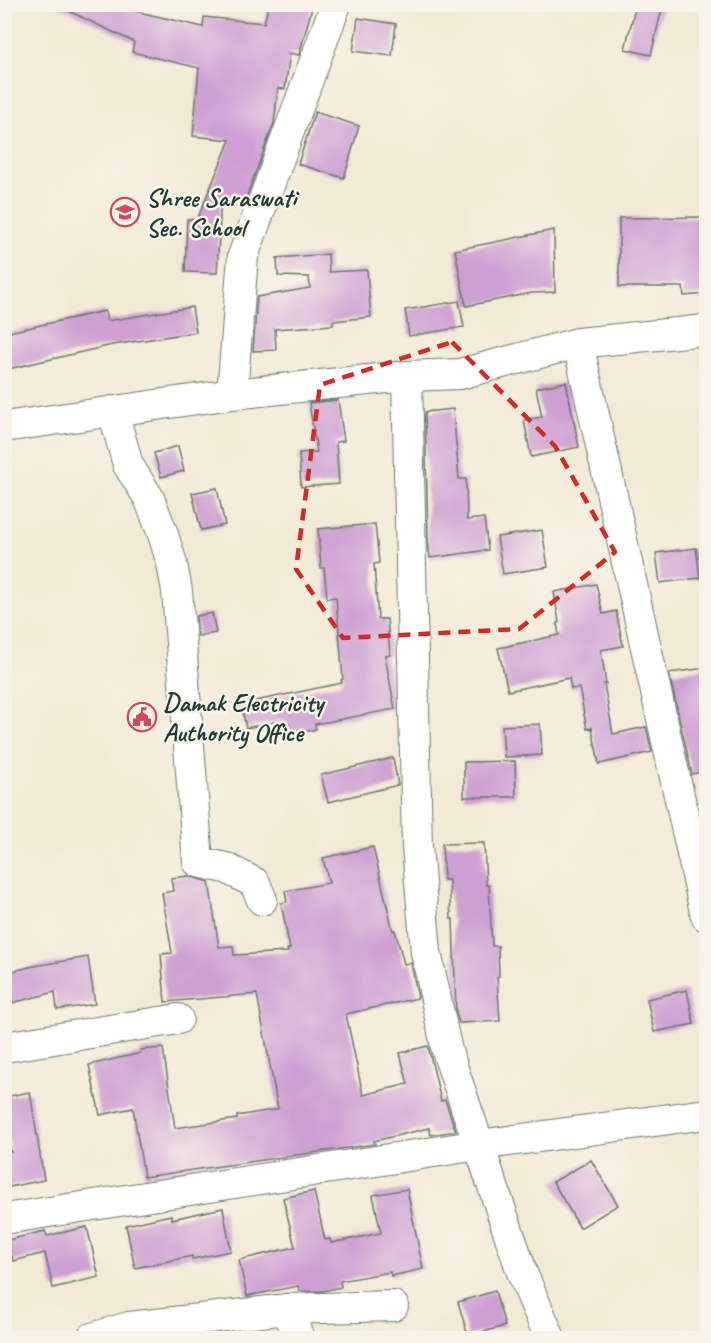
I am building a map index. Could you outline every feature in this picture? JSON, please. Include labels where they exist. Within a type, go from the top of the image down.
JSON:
[{"type":"street","points":[[232,394],[243,256],[336,4]]},
{"type":"street","points":[[4,427],[232,394],[406,376],[460,374],[578,343],[706,330]]},
{"type":"street","points":[[578,343],[706,916]]},
{"type":"street","points":[[406,376],[417,847],[426,952],[447,1051],[523,1275],[550,1338]]},
{"type":"street","points":[[113,411],[128,465],[149,498],[172,564],[178,603],[198,862],[226,868],[255,883],[262,900]]},
{"type":"street","points":[[4,1047],[178,1019]]},
{"type":"street","points":[[4,1219],[479,1145],[706,1114]]},
{"type":"street","points":[[92,1338],[129,1327],[287,1309],[393,1306]]},
{"type":"street","points":[[287,1309],[298,1338]]},
{"type":"highlighted area","points":[[452,342],[555,446],[615,552],[519,629],[343,638],[296,569],[320,385]]},
{"type":"building","points":[[54,4],[116,4],[126,9],[203,27],[204,17],[264,23],[269,4],[313,4],[299,55],[290,53],[285,89],[278,88],[274,123],[243,206],[221,197],[217,273],[185,272],[187,219],[197,220],[230,140],[193,136],[199,68],[132,52],[134,42]]},
{"type":"building","points":[[636,4],[663,4],[651,55],[625,49]]},
{"type":"building","points":[[358,18],[396,24],[392,56],[353,51]]},
{"type":"building","points":[[315,112],[359,126],[344,178],[298,164]]},
{"type":"building","points":[[706,217],[706,294],[684,296],[683,287],[619,287],[619,218]]},
{"type":"building","points":[[554,230],[555,292],[532,293],[466,306],[455,250]]},
{"type":"building","points":[[328,254],[329,272],[367,270],[371,317],[333,321],[333,325],[275,329],[276,350],[253,351],[257,297],[310,288],[309,277],[278,276],[277,258]]},
{"type":"building","points":[[459,301],[464,327],[409,336],[405,310]]},
{"type":"building","points":[[192,307],[196,332],[112,345],[4,370],[4,333],[105,311],[107,321]]},
{"type":"building","points":[[566,382],[579,447],[531,457],[524,420],[542,417],[536,388]]},
{"type":"building","points":[[338,400],[344,441],[336,442],[339,484],[301,487],[299,453],[317,452],[309,403]]},
{"type":"building","points":[[453,409],[459,479],[466,479],[467,520],[484,518],[488,550],[430,558],[425,412]]},
{"type":"building","points":[[178,446],[184,471],[161,477],[154,453]]},
{"type":"building","points":[[217,488],[225,525],[201,530],[192,493]]},
{"type":"building","points":[[375,524],[379,563],[374,564],[378,619],[387,619],[390,655],[385,656],[395,709],[315,724],[316,729],[288,735],[285,720],[246,728],[241,704],[342,683],[336,597],[327,598],[324,568],[321,568],[318,529]]},
{"type":"building","points":[[542,530],[548,567],[503,574],[497,537]]},
{"type":"building","points":[[696,548],[700,578],[660,583],[656,553]]},
{"type":"building","points":[[596,584],[603,614],[616,611],[623,646],[601,650],[606,684],[604,684],[613,734],[646,727],[652,752],[599,764],[592,728],[587,729],[579,688],[571,689],[569,678],[508,691],[498,648],[559,635],[554,592]]},
{"type":"building","points":[[212,613],[216,633],[198,636],[196,616]]},
{"type":"building","points":[[706,668],[706,771],[692,774],[669,673]]},
{"type":"building","points":[[540,724],[542,755],[504,757],[502,726]]},
{"type":"building","points":[[393,758],[398,785],[328,802],[321,775]]},
{"type":"building","points":[[515,761],[516,797],[464,797],[464,762]]},
{"type":"building","points":[[484,843],[492,946],[498,946],[499,976],[497,977],[500,1021],[459,1023],[456,1012],[453,919],[451,919],[449,880],[444,880],[442,844]]},
{"type":"building","points":[[373,847],[393,931],[395,930],[404,964],[411,963],[418,998],[346,1014],[363,1095],[408,1084],[400,1053],[428,1046],[441,1101],[445,1100],[456,1131],[431,1135],[429,1128],[374,1141],[375,1144],[144,1177],[133,1108],[100,1115],[89,1065],[141,1053],[140,1050],[163,1048],[175,1128],[237,1119],[237,1116],[278,1109],[257,994],[165,1002],[161,954],[172,953],[162,893],[173,891],[171,878],[189,876],[209,882],[219,947],[233,946],[234,955],[288,952],[287,949],[290,949],[281,903],[287,902],[285,891],[329,883],[323,858]]},
{"type":"building","points":[[88,957],[95,1004],[57,1010],[55,992],[4,1005],[4,973]]},
{"type":"building","points":[[687,990],[694,1024],[654,1032],[647,999]]},
{"type":"building","points":[[30,1092],[44,1180],[4,1188],[4,1153],[11,1152],[4,1118],[4,1097]]},
{"type":"building","points":[[591,1160],[618,1205],[580,1228],[553,1182]]},
{"type":"building","points":[[407,1189],[423,1269],[391,1276],[390,1272],[340,1281],[341,1287],[323,1291],[300,1291],[298,1286],[247,1296],[239,1260],[295,1247],[283,1198],[314,1191],[325,1240],[330,1239],[331,1243],[381,1233],[373,1195]]},
{"type":"building","points":[[223,1208],[231,1251],[192,1259],[192,1256],[135,1268],[126,1225],[171,1215],[172,1219]]},
{"type":"building","points":[[87,1227],[99,1277],[53,1288],[45,1253],[13,1261],[8,1240],[45,1231],[47,1236]]},
{"type":"building","points":[[495,1291],[505,1326],[468,1336],[458,1302]]},
{"type":"place","name":"Shree Saraswati Sec. School","points":[[125,212]]},
{"type":"place","name":"Damak Electricity Authority Office","points":[[142,717]]}]
